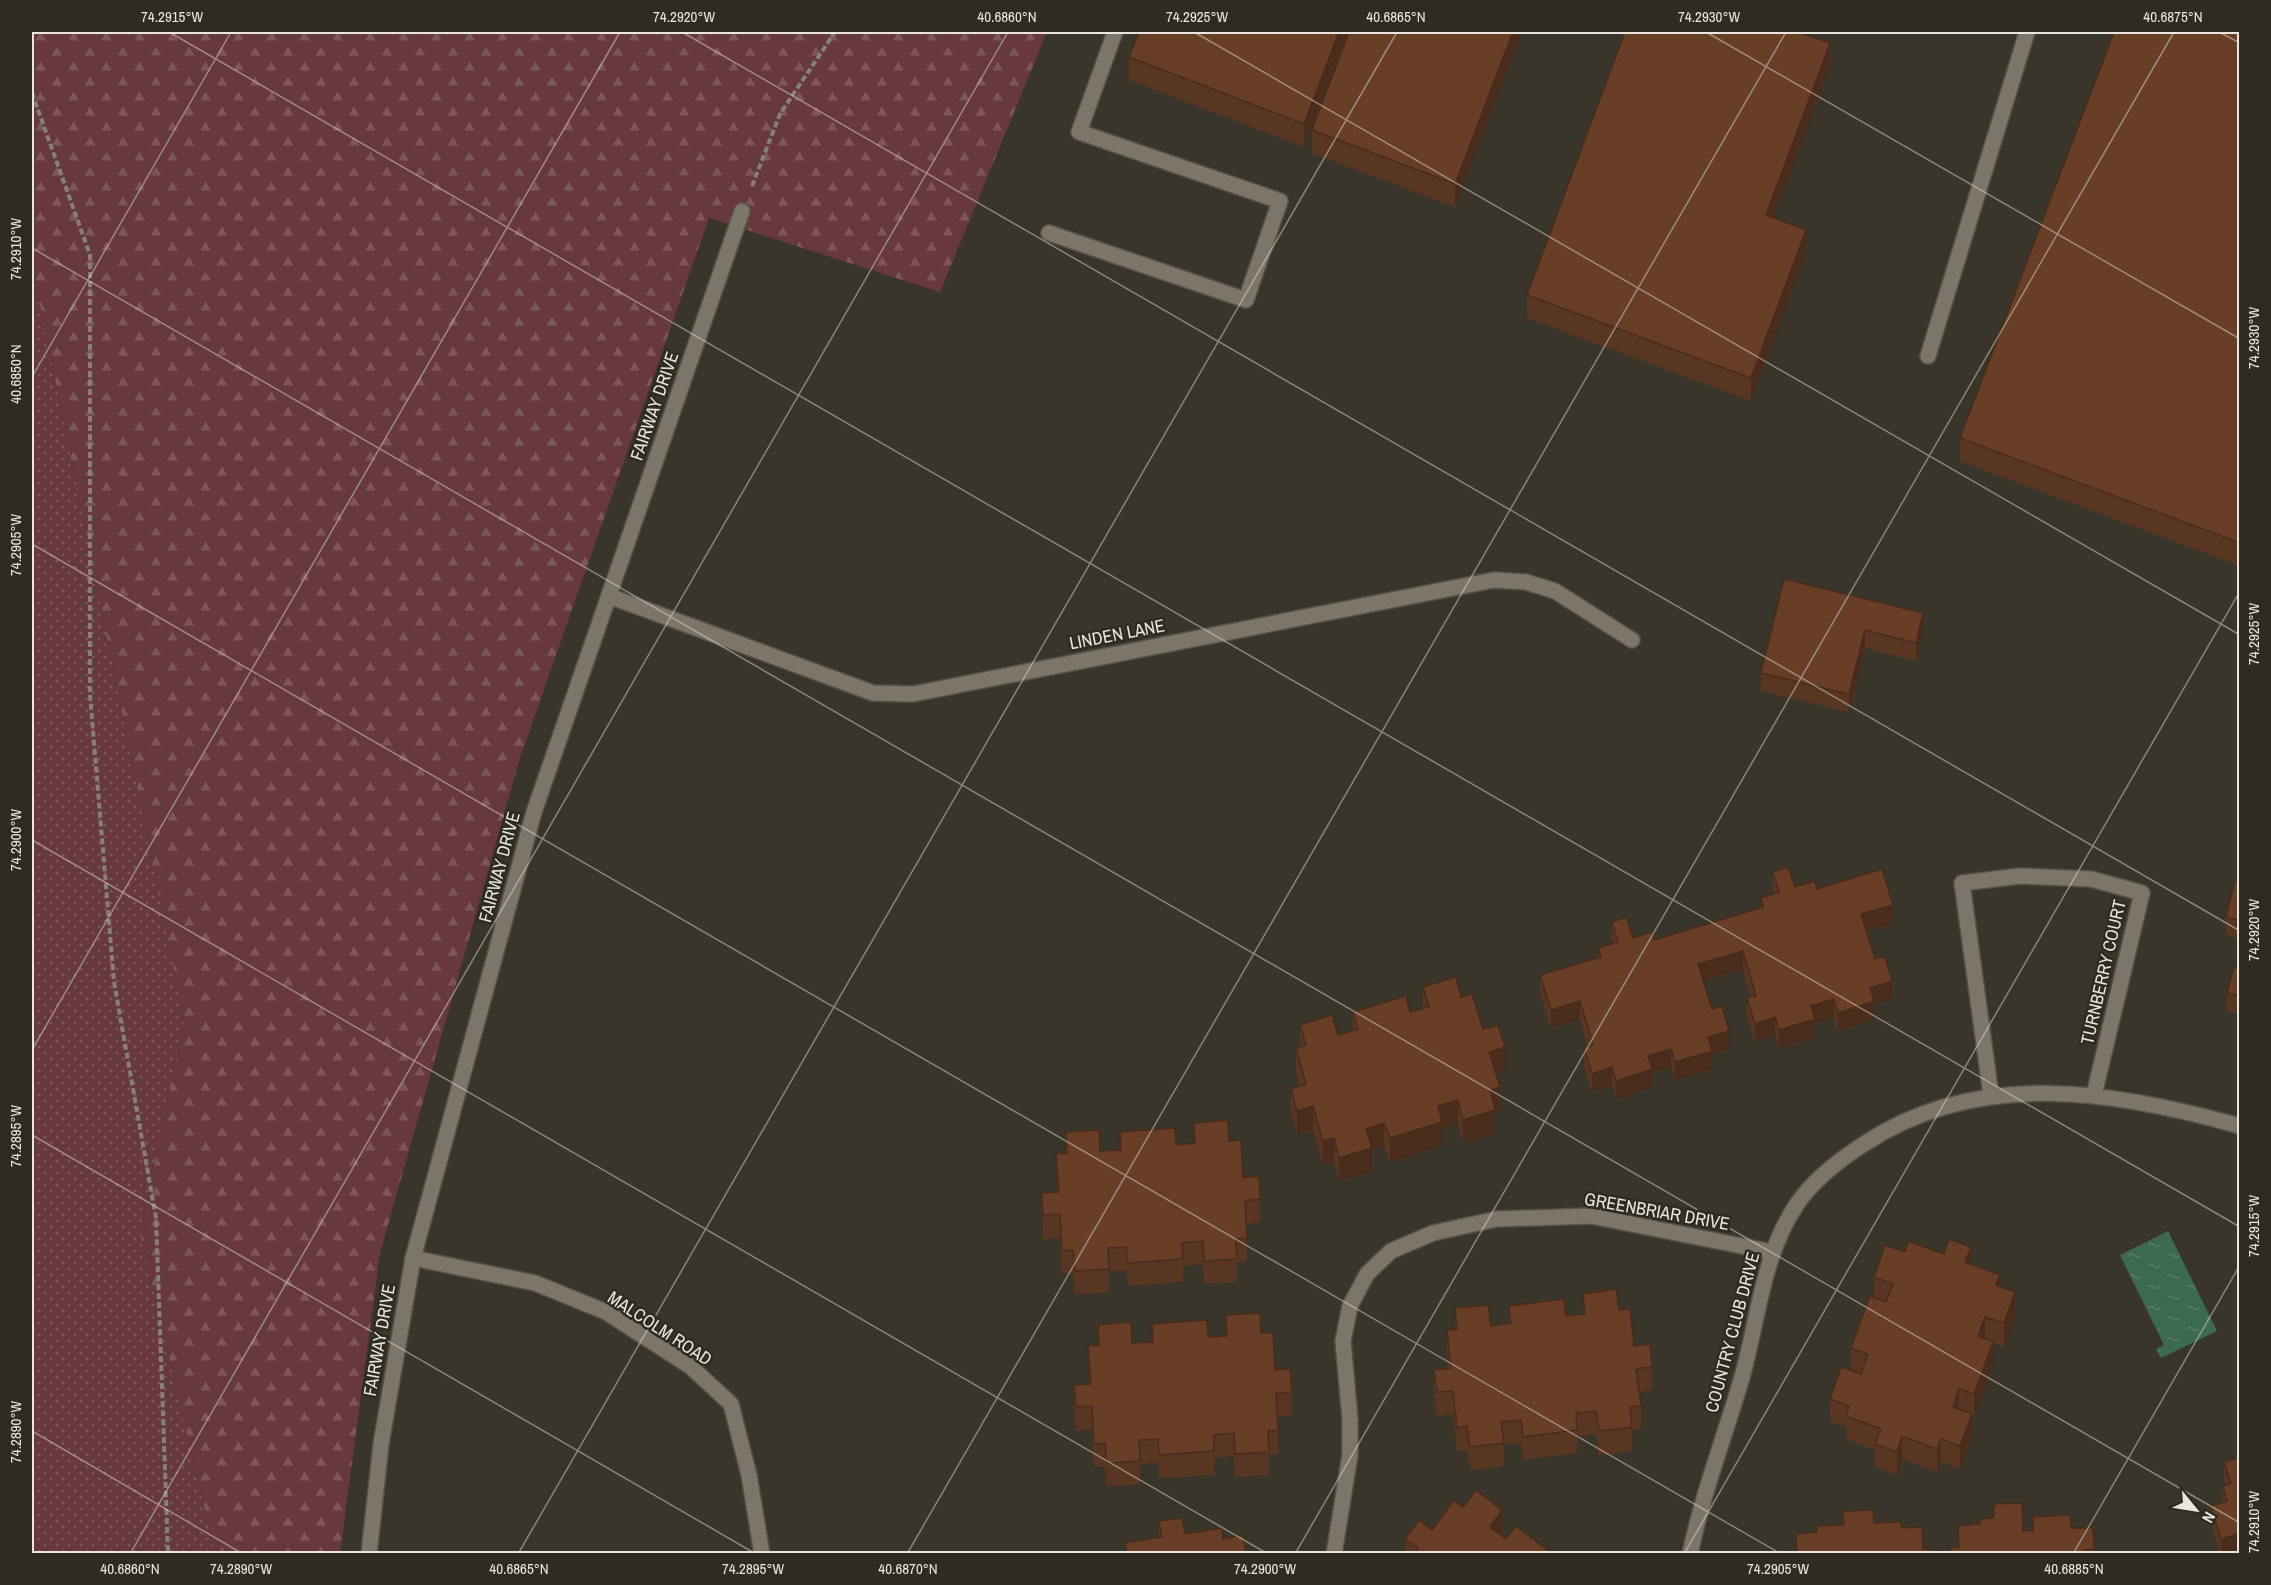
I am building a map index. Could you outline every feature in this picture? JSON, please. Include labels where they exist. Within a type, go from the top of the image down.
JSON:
[{"type":"street","points":[[1049,233],[1246,300],[1280,201],[1079,132],[1115,32]]},
{"type":"street","points":[[1928,356],[2027,32]]},
{"type":"street","name":"FAIRWAY DRIVE","points":[[369,1554],[381,1444],[413,1258],[534,812],[742,211]]},
{"type":"street","name":"LINDEN LANE","points":[[609,596],[873,693],[913,694],[1494,580],[1526,582],[1555,591],[1632,640]]},
{"type":"street","name":"TURNBERRY COURT","points":[[1991,1095],[1962,883],[2020,876],[2091,879],[2142,893],[2094,1095]]},
{"type":"street","name":"COUNTRY CLUB DRIVE","points":[[1690,1554],[1697,1517],[1741,1382],[1772,1252],[1797,1204],[1836,1162],[1889,1127],[1934,1108],[1991,1095],[2058,1092],[2094,1095],[2191,1112],[2240,1126]]},
{"type":"street","name":"GREENBRIAR DRIVE","points":[[1334,1554],[1350,1455],[1350,1419],[1343,1341],[1350,1306],[1362,1282],[1367,1274],[1391,1251],[1433,1233],[1497,1219],[1591,1216],[1772,1252]]},
{"type":"street","name":"MALCOLM ROAD","points":[[413,1258],[535,1283],[606,1312],[691,1367],[731,1404],[749,1475],[762,1554]]},
{"type":"path","points":[[742,211],[780,114],[834,32]]},
{"type":"path","points":[[32,93],[90,255],[90,695],[114,982],[156,1218],[168,1554]]},
{"type":"green space","points":[[32,32],[1047,32],[940,292],[709,218],[520,758],[380,1253],[340,1553],[215,1553],[140,1233],[184,1020],[32,265]]},
{"type":"green space","points":[[32,265],[184,1020],[140,1233],[215,1553],[32,1553]]},
{"type":"water","points":[[2168,1231],[2217,1331],[2161,1358],[2156,1349],[2164,1345],[2120,1255]]},
{"type":"building","points":[[1139,32],[1339,32],[1304,124],[1129,57]]},
{"type":"building","points":[[1349,32],[1513,32],[1455,184],[1312,130]]},
{"type":"building","points":[[1625,32],[1798,32],[1830,43],[1766,215],[1806,230],[1751,378],[1527,295]]},
{"type":"building","points":[[2114,32],[2240,32],[2240,543],[1960,438]]},
{"type":"building","points":[[1784,579],[1923,613],[1916,643],[1865,630],[1849,694],[1761,673]]},
{"type":"building","points":[[1788,867],[1795,887],[1815,881],[1817,889],[1882,869],[1893,905],[1861,914],[1875,959],[1885,957],[1892,981],[1870,988],[1874,1001],[1838,1013],[1834,999],[1811,1006],[1815,1019],[1779,1030],[1775,1017],[1755,1024],[1747,998],[1756,996],[1743,951],[1698,964],[1712,1009],[1722,1006],[1729,1031],[1708,1037],[1712,1051],[1675,1062],[1671,1049],[1648,1056],[1652,1069],[1616,1081],[1612,1067],[1592,1074],[1584,1048],[1593,1045],[1580,1001],[1551,1010],[1540,975],[1601,957],[1598,948],[1618,942],[1612,922],[1626,917],[1633,938],[1652,932],[1654,940],[1763,907],[1761,898],[1779,892],[1773,872]]},
{"type":"building","points":[[2235,881],[2240,883],[2240,921],[2226,917]]},
{"type":"building","points":[[2234,967],[2240,968],[2240,996],[2227,993]]},
{"type":"building","points":[[1456,977],[1461,997],[1472,994],[1483,1029],[1498,1025],[1505,1047],[1489,1052],[1500,1087],[1490,1090],[1495,1110],[1463,1120],[1458,1100],[1438,1106],[1442,1122],[1390,1138],[1384,1123],[1366,1129],[1372,1148],[1339,1158],[1334,1138],[1323,1141],[1313,1106],[1297,1111],[1291,1089],[1306,1084],[1296,1048],[1306,1045],[1300,1025],[1332,1015],[1338,1035],[1358,1029],[1353,1012],[1406,996],[1410,1012],[1429,1007],[1423,987]]},
{"type":"building","points":[[1228,1120],[1229,1141],[1241,1140],[1243,1178],[1259,1176],[1260,1199],[1245,1201],[1247,1238],[1236,1239],[1237,1259],[1204,1261],[1203,1241],[1182,1243],[1183,1259],[1128,1263],[1126,1247],[1108,1248],[1109,1269],[1075,1271],[1073,1250],[1062,1251],[1060,1214],[1043,1215],[1042,1193],[1059,1192],[1056,1154],[1067,1153],[1066,1132],[1099,1130],[1100,1151],[1121,1150],[1120,1132],[1175,1128],[1176,1145],[1195,1143],[1194,1123]]},
{"type":"building","points":[[1949,1239],[1971,1247],[1965,1262],[2000,1275],[1996,1285],[2015,1292],[2004,1323],[1985,1317],[1978,1336],[1993,1342],[1974,1394],[1959,1389],[1953,1407],[1972,1414],[1960,1446],[1941,1439],[1937,1449],[1902,1436],[1897,1452],[1875,1444],[1881,1429],[1846,1416],[1849,1406],[1830,1399],[1841,1367],[1861,1374],[1868,1354],[1851,1348],[1870,1296],[1886,1302],[1893,1284],[1874,1277],[1885,1245],[1905,1252],[1908,1241],[1944,1254]]},
{"type":"building","points":[[1616,1289],[1619,1310],[1630,1309],[1634,1346],[1650,1344],[1652,1367],[1636,1369],[1641,1406],[1630,1407],[1632,1427],[1599,1431],[1596,1411],[1576,1413],[1577,1430],[1523,1437],[1521,1420],[1501,1422],[1504,1443],[1470,1447],[1467,1426],[1457,1428],[1453,1391],[1437,1392],[1434,1370],[1451,1368],[1447,1330],[1457,1329],[1455,1308],[1488,1305],[1491,1326],[1511,1323],[1509,1306],[1564,1299],[1566,1316],[1585,1314],[1583,1294]]},
{"type":"building","points":[[1260,1313],[1261,1333],[1273,1333],[1275,1370],[1290,1369],[1292,1392],[1276,1393],[1278,1430],[1268,1431],[1269,1452],[1235,1454],[1234,1433],[1214,1435],[1214,1451],[1159,1455],[1158,1439],[1139,1440],[1140,1461],[1107,1463],[1105,1443],[1094,1444],[1092,1406],[1076,1407],[1074,1385],[1091,1384],[1088,1346],[1099,1345],[1098,1325],[1131,1322],[1132,1343],[1153,1342],[1152,1324],[1207,1320],[1208,1337],[1227,1336],[1226,1315]]},
{"type":"building","points":[[2240,1457],[2240,1540],[2238,1534],[2221,1539],[2211,1506],[2227,1501],[2223,1486],[2231,1483],[2224,1462]]},
{"type":"building","points":[[1476,1490],[1502,1510],[1490,1527],[1506,1539],[1516,1526],[1553,1554],[1414,1554],[1418,1548],[1405,1539],[1419,1520],[1432,1530],[1454,1500],[1463,1507]]},
{"type":"building","points":[[2022,1503],[2023,1531],[2033,1531],[2033,1517],[2070,1515],[2071,1528],[2093,1528],[2094,1549],[2085,1550],[2085,1554],[1950,1554],[1950,1548],[1959,1547],[1958,1526],[1980,1524],[1980,1519],[1994,1518],[1994,1504]]},
{"type":"building","points":[[1873,1510],[1874,1523],[1901,1522],[1901,1528],[1922,1527],[1923,1549],[1931,1549],[1932,1554],[1797,1554],[1796,1534],[1817,1532],[1817,1526],[1844,1525],[1843,1511]]},
{"type":"building","points":[[1182,1518],[1185,1534],[1222,1528],[1223,1539],[1243,1535],[1246,1554],[1127,1554],[1125,1543],[1162,1537],[1159,1521]]}]
